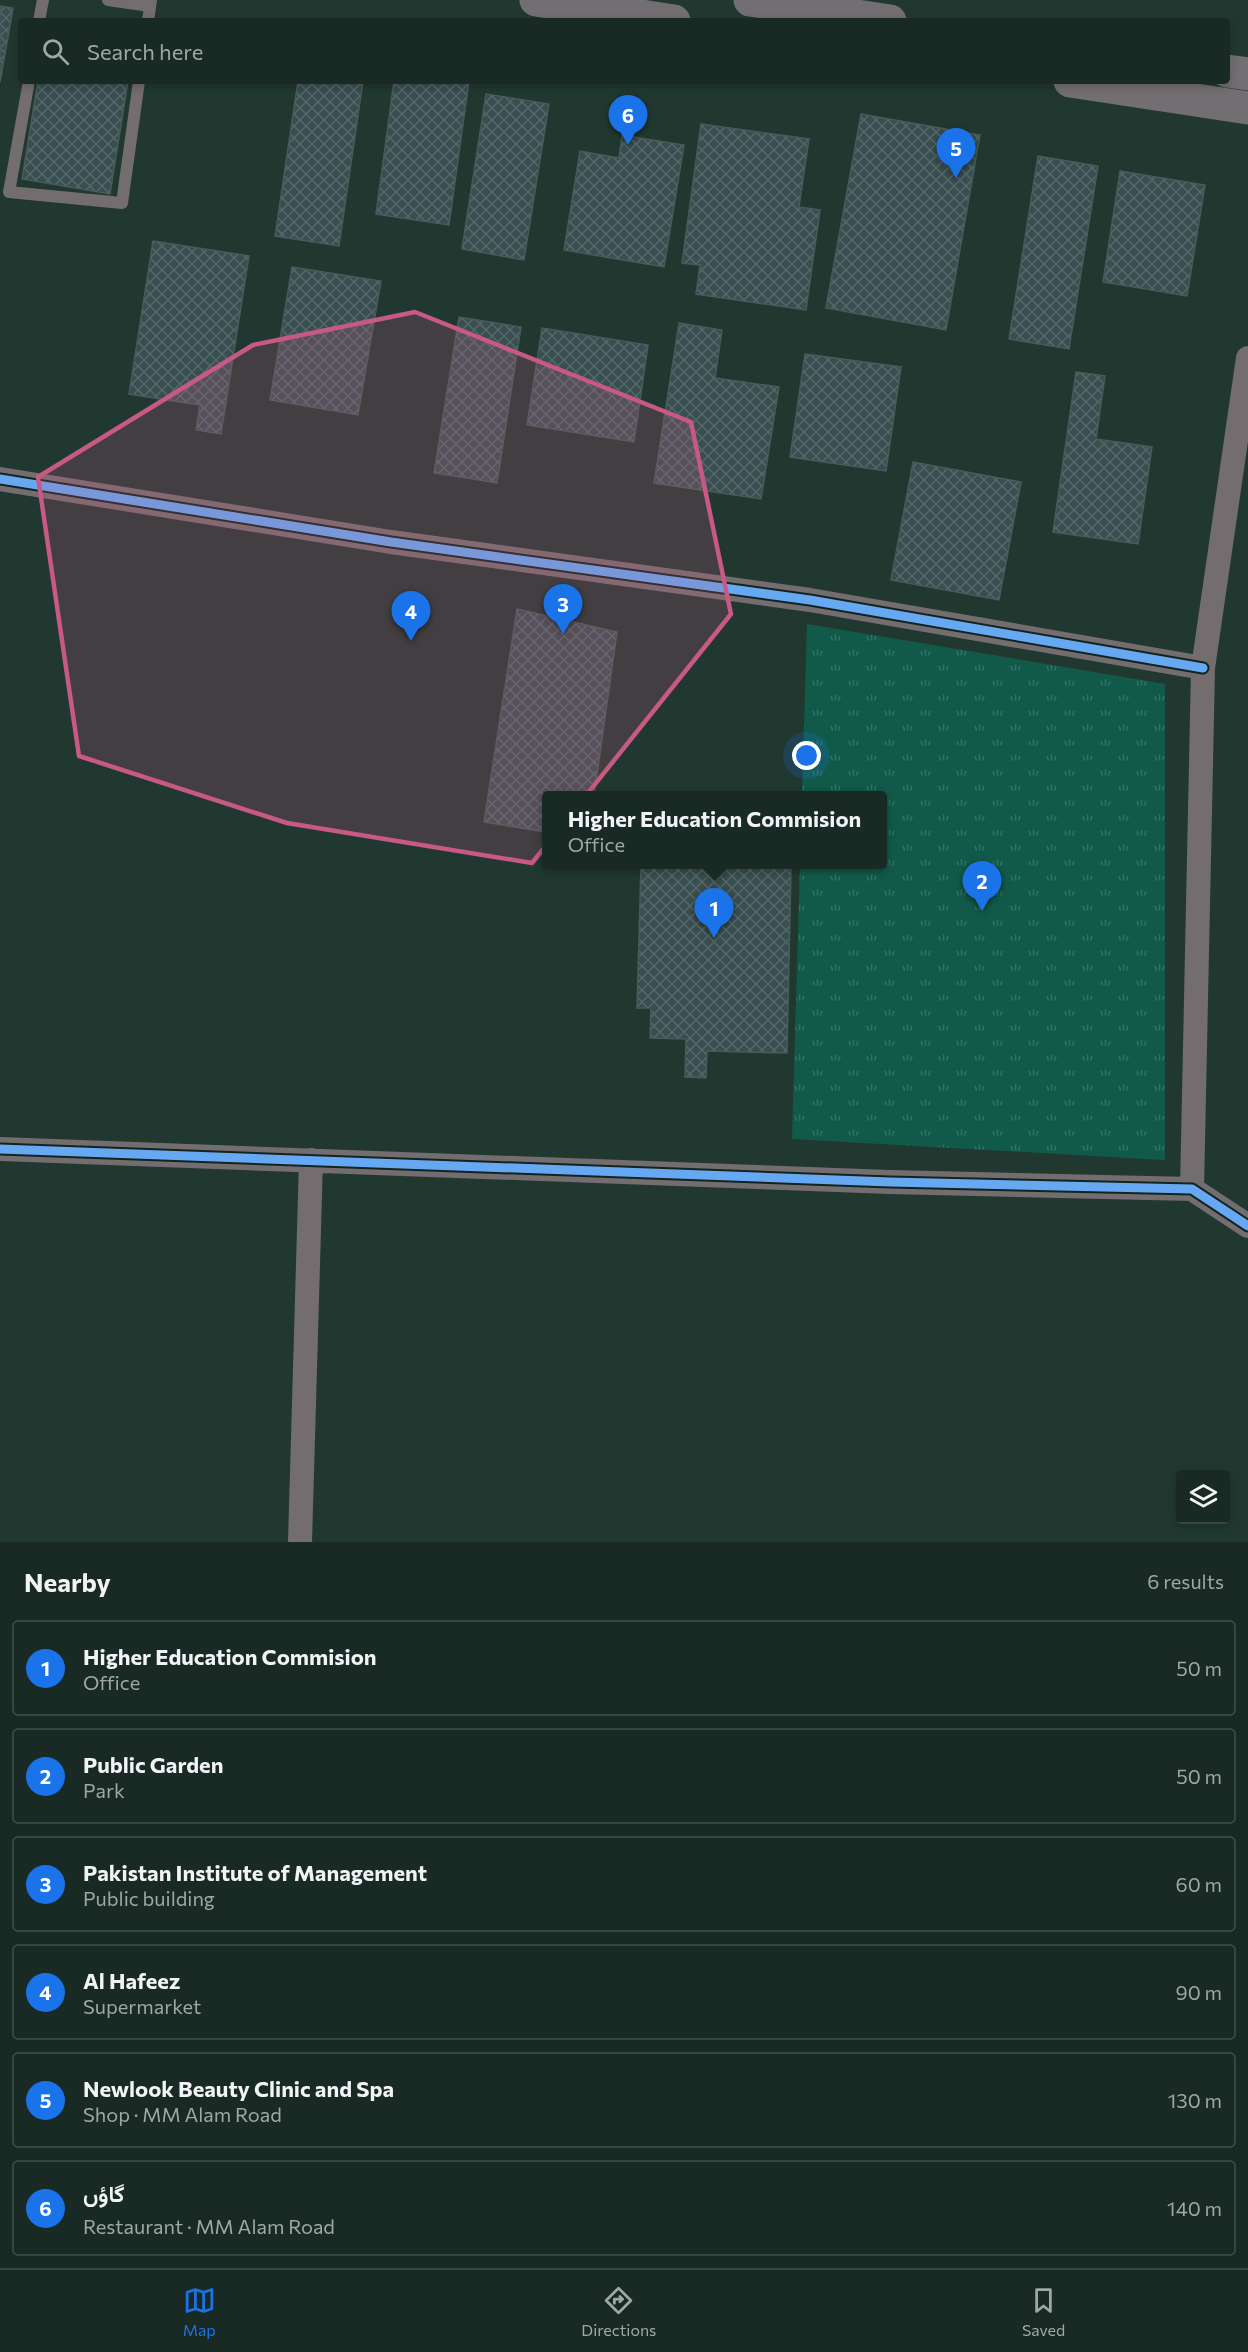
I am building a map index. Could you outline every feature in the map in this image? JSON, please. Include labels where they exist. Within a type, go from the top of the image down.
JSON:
[{"type":"street","points":[[536,0],[654,18]]},
{"type":"street","points":[[750,0],[870,18]]},
{"type":"street","points":[[1230,71],[1248,74]]},
{"type":"street","points":[[1090,84],[1248,108]]},
{"type":"street","points":[[1192,1189],[1203,668],[1248,358]]},
{"type":"street","points":[[0,479],[391,542],[810,600],[1203,668]]},
{"type":"street","points":[[0,1149],[867,1181],[1192,1189],[1248,1226]]},
{"type":"street","points":[[300,1542],[311,1160]]},
{"type":"lane","points":[[40,18],[43,0]]},
{"type":"lane","points":[[108,0],[150,3],[148,18]]},
{"type":"lane","points":[[27,84],[9,192],[122,203],[139,84]]},
{"type":"highlighted area","points":[[415,312],[691,422],[731,614],[532,863],[287,823],[79,756],[38,477],[253,345]]},
{"type":"green space","points":[[807,624],[1165,684],[1165,1160],[792,1139],[800,869],[887,869],[887,791],[802,791]]},
{"type":"building","points":[[0,6],[13,8],[0,82]]},
{"type":"building","points":[[38,84],[128,84],[110,194],[22,179]]},
{"type":"building","points":[[298,84],[363,84],[339,246],[275,236]]},
{"type":"building","points":[[394,84],[469,84],[449,225],[376,214]]},
{"type":"building","points":[[486,94],[549,104],[524,260],[462,249]]},
{"type":"building","points":[[861,114],[980,135],[946,330],[826,308]]},
{"type":"building","points":[[701,124],[809,139],[799,207],[820,210],[806,310],[696,294],[700,265],[682,263]]},
{"type":"building","points":[[622,135],[684,145],[664,267],[564,250],[580,151],[619,158]]},
{"type":"building","points":[[1038,156],[1098,166],[1069,349],[1009,339]]},
{"type":"building","points":[[1120,171],[1205,185],[1187,296],[1103,282]]},
{"type":"building","points":[[153,241],[249,256],[221,434],[196,430],[200,405],[129,394]]},
{"type":"building","points":[[292,267],[381,281],[358,415],[270,400]]},
{"type":"building","points":[[459,317],[521,327],[497,483],[434,473]]},
{"type":"building","points":[[679,323],[722,330],[715,378],[779,387],[761,499],[654,483]]},
{"type":"building","points":[[542,328],[648,345],[634,442],[527,425]]},
{"type":"building","points":[[805,354],[901,367],[886,471],[790,457]]},
{"type":"building","points":[[1076,372],[1105,376],[1096,439],[1152,447],[1138,544],[1053,532]]},
{"type":"building","points":[[913,462],[1021,482],[999,600],[891,580]]},
{"type":"building","points":[[517,609],[617,632],[595,791],[542,791],[542,831],[484,822]]},
{"type":"building","points":[[641,869],[791,869],[787,1053],[707,1051],[706,1078],[685,1077],[686,1039],[650,1038],[651,1008],[637,1008]]},
{"type":"cycle path","points":[[0,479],[391,542],[810,600],[1203,668]]},
{"type":"cycle path","points":[[0,1149],[890,1182],[1192,1189],[1248,1226]]},
{"type":"place","name":"گاؤں","points":[[628,145]]},
{"type":"place","name":"Newlook Beauty Clinic and Spa","points":[[956,178]]},
{"type":"place","name":"Pakistan Institute of Management","points":[[563,634]]},
{"type":"place","name":"Al Hafeez","points":[[411,641]]},
{"type":"place","name":"Public Garden","points":[[982,911]]},
{"type":"place","name":"Higher Education Commision","points":[[714,938]]}]
